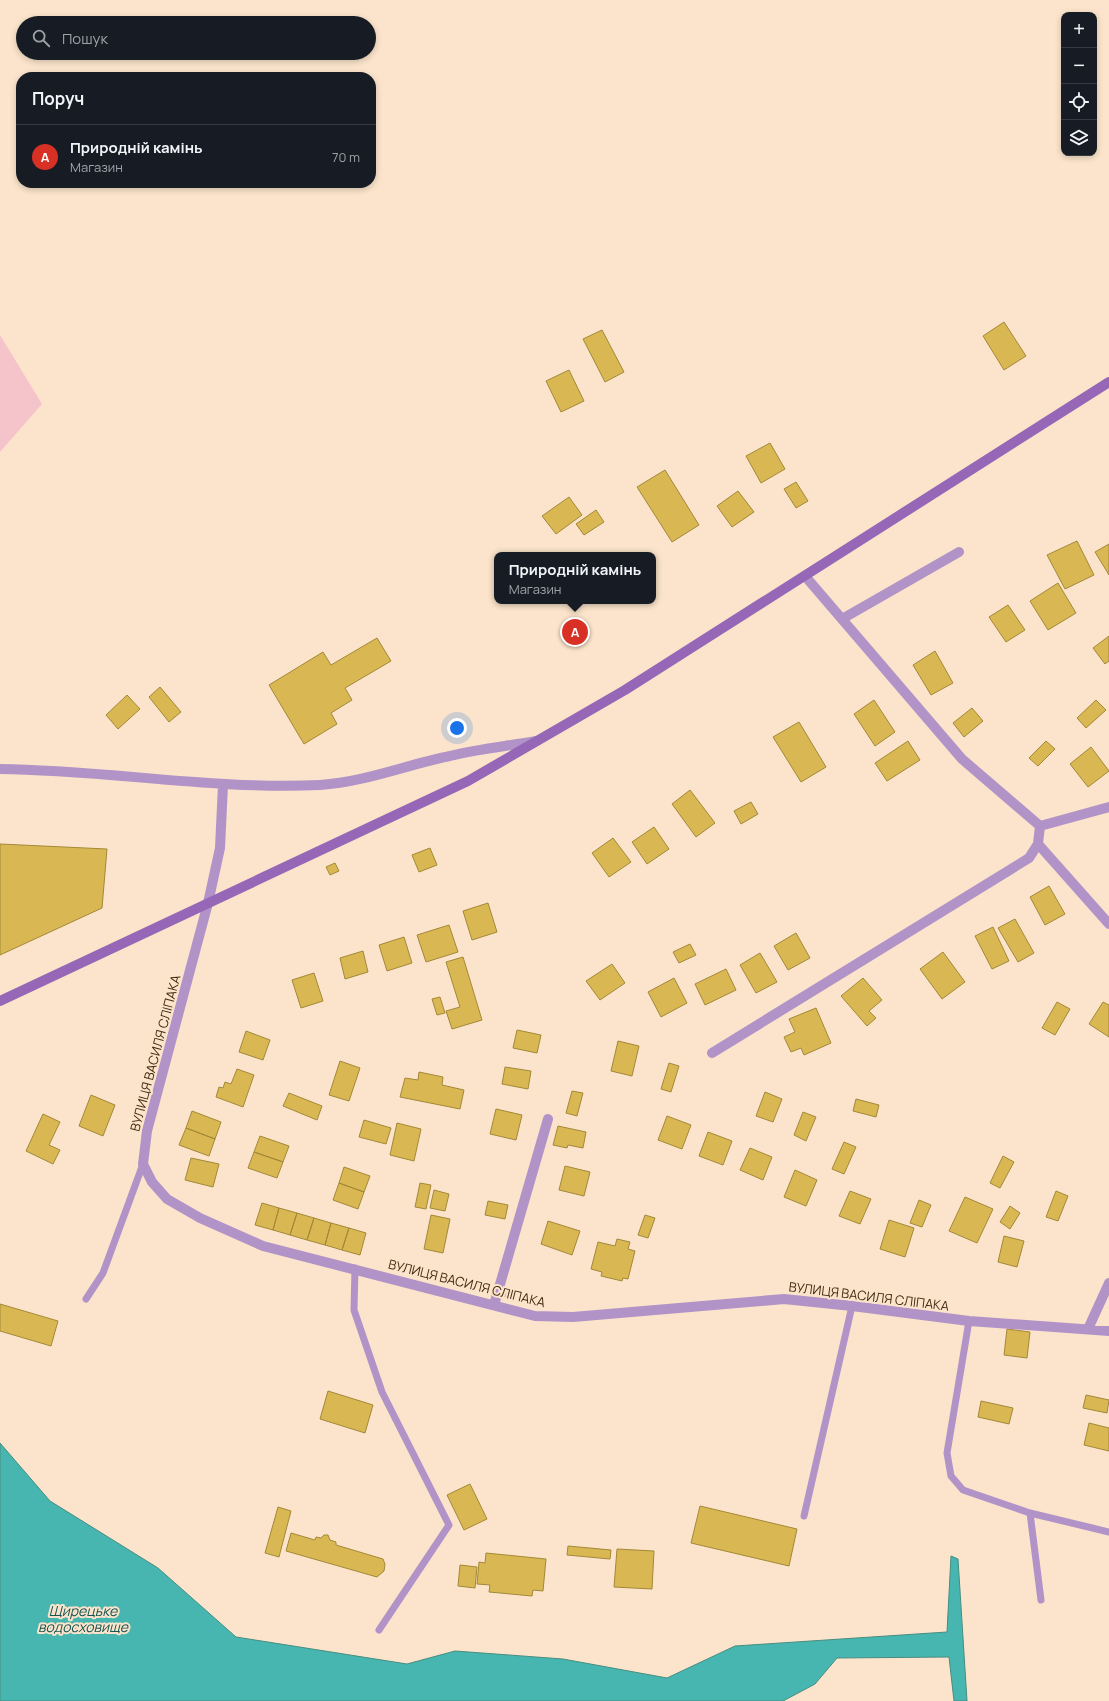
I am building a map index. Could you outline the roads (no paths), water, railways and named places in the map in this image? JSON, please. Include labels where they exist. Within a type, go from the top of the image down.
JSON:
[{"type":"main road","points":[[0,1001],[468,781],[625,690],[1109,382]]},
{"type":"street","points":[[842,619],[959,552]]},
{"type":"street","points":[[805,576],[962,759],[1040,826]]},
{"type":"street","points":[[0,769],[43,769],[223,785],[321,785],[381,775],[449,756],[538,741]]},
{"type":"street","name":"ВУЛИЦЯ ВАСИЛЯ СЛІПАКА","points":[[223,785],[220,848],[208,903],[147,1131],[143,1164],[152,1182],[167,1199],[200,1218],[263,1246],[355,1268],[535,1316],[573,1317],[784,1299],[969,1321],[1109,1331]]},
{"type":"street","points":[[1040,826],[1108,808]]},
{"type":"street","points":[[712,1053],[1028,858],[1038,844],[1040,826]]},
{"type":"street","points":[[1038,844],[1109,924]]},
{"type":"street","points":[[494,1305],[548,1119]]},
{"type":"street","points":[[1088,1329],[1109,1283]]},
{"type":"lane","points":[[86,1299],[103,1273],[143,1164]]},
{"type":"lane","points":[[355,1268],[354,1310],[382,1392],[449,1525],[379,1630]]},
{"type":"lane","points":[[804,1516],[852,1306]]},
{"type":"lane","points":[[969,1321],[947,1453],[951,1476],[963,1490],[1030,1513],[1109,1532]]},
{"type":"lane","points":[[1030,1513],[1041,1600]]},
{"type":"water","name":"Щирецьке водосховище","points":[[0,1443],[50,1501],[158,1568],[236,1637],[407,1664],[455,1651],[563,1659],[667,1678],[735,1646],[947,1632],[951,1556],[958,1559],[967,1701],[954,1701],[949,1657],[837,1658],[815,1684],[783,1701],[0,1701]]},
{"type":"place","name":"Природній камінь","points":[[575,632]]}]
